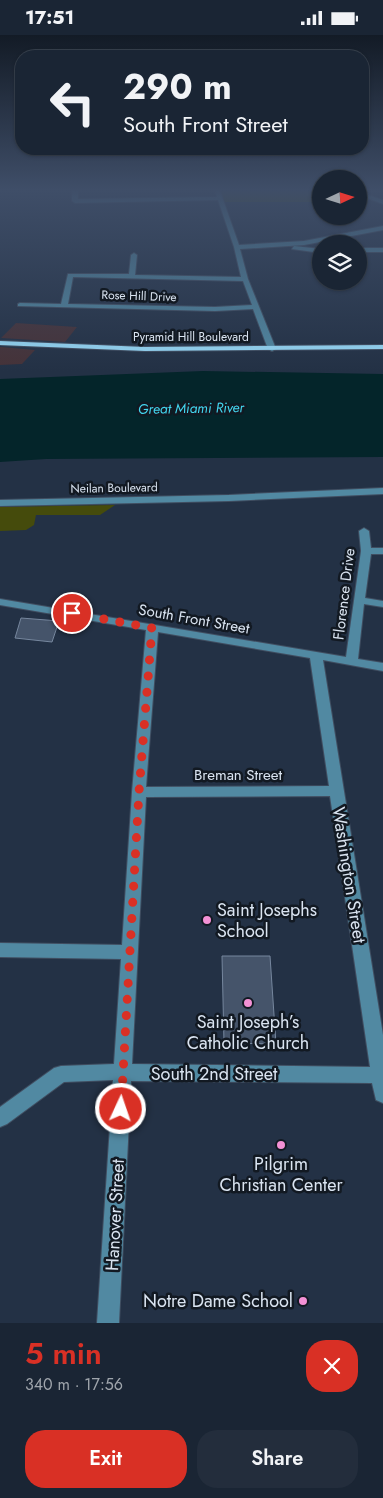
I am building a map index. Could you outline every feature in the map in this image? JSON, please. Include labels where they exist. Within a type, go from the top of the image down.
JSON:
[{"type":"main road","name":"Pyramid Hill Boulevard","points":[[0,343],[113,348],[272,349],[383,347]]},
{"type":"street","points":[[238,251],[245,279],[272,349]]},
{"type":"street","points":[[132,277],[134,255]]},
{"type":"street","points":[[64,305],[70,275],[245,279]]},
{"type":"street","name":"Rose Hill Drive","points":[[20,305],[215,309],[256,307]]},
{"type":"street","name":"Neilan Boulevard","points":[[0,503],[229,498],[383,491]]},
{"type":"street","name":"Neilan Boulevard","points":[[229,498],[383,500]]},
{"type":"street","name":"Florence Drive","points":[[351,662],[366,551],[364,531]]},
{"type":"street","points":[[366,551],[383,551]]},
{"type":"street","points":[[358,600],[383,604]]},
{"type":"street","name":"South Front Street","points":[[0,602],[383,667]]},
{"type":"street","name":"Hanover Street","points":[[108,1323],[139,792],[152,628]]},
{"type":"street","name":"Washington Street","points":[[316,657],[382,1081]]},
{"type":"street","name":"Breman Street","points":[[139,792],[337,791]]},
{"type":"street","points":[[0,950],[130,952]]},
{"type":"street","name":"South 2nd Street","points":[[0,1118],[61,1074],[124,1073],[382,1081]]},
{"type":"shaded area","points":[[16,323],[77,327],[65,342],[1,338]]},
{"type":"shaded area","points":[[0,347],[35,350],[22,364],[0,365]]},
{"type":"green space","points":[[115,505],[100,515],[36,515],[34,525],[26,530],[0,531],[0,507]]},
{"type":"water","name":"Great Miami River","points":[[203,371],[383,374],[383,457],[46,459],[0,462],[0,379]]},
{"type":"building","points":[[21,618],[59,621],[52,642],[15,638]]},
{"type":"building","name":"Saint Joseph’s Catholic Church","points":[[222,956],[270,956],[276,1044],[224,1043]]},
{"type":"place","name":"Saint Josephs School","points":[[207,920]]},
{"type":"place","name":"Saint Joseph’s Catholic Church","points":[[248,1003]]},
{"type":"place","name":"Pilgrim Christian Center","points":[[281,1145]]},
{"type":"place","name":"Notre Dame School","points":[[303,1301]]},
{"type":"route","points":[[72,613],[152,628],[139,792],[121,1109]]}]
